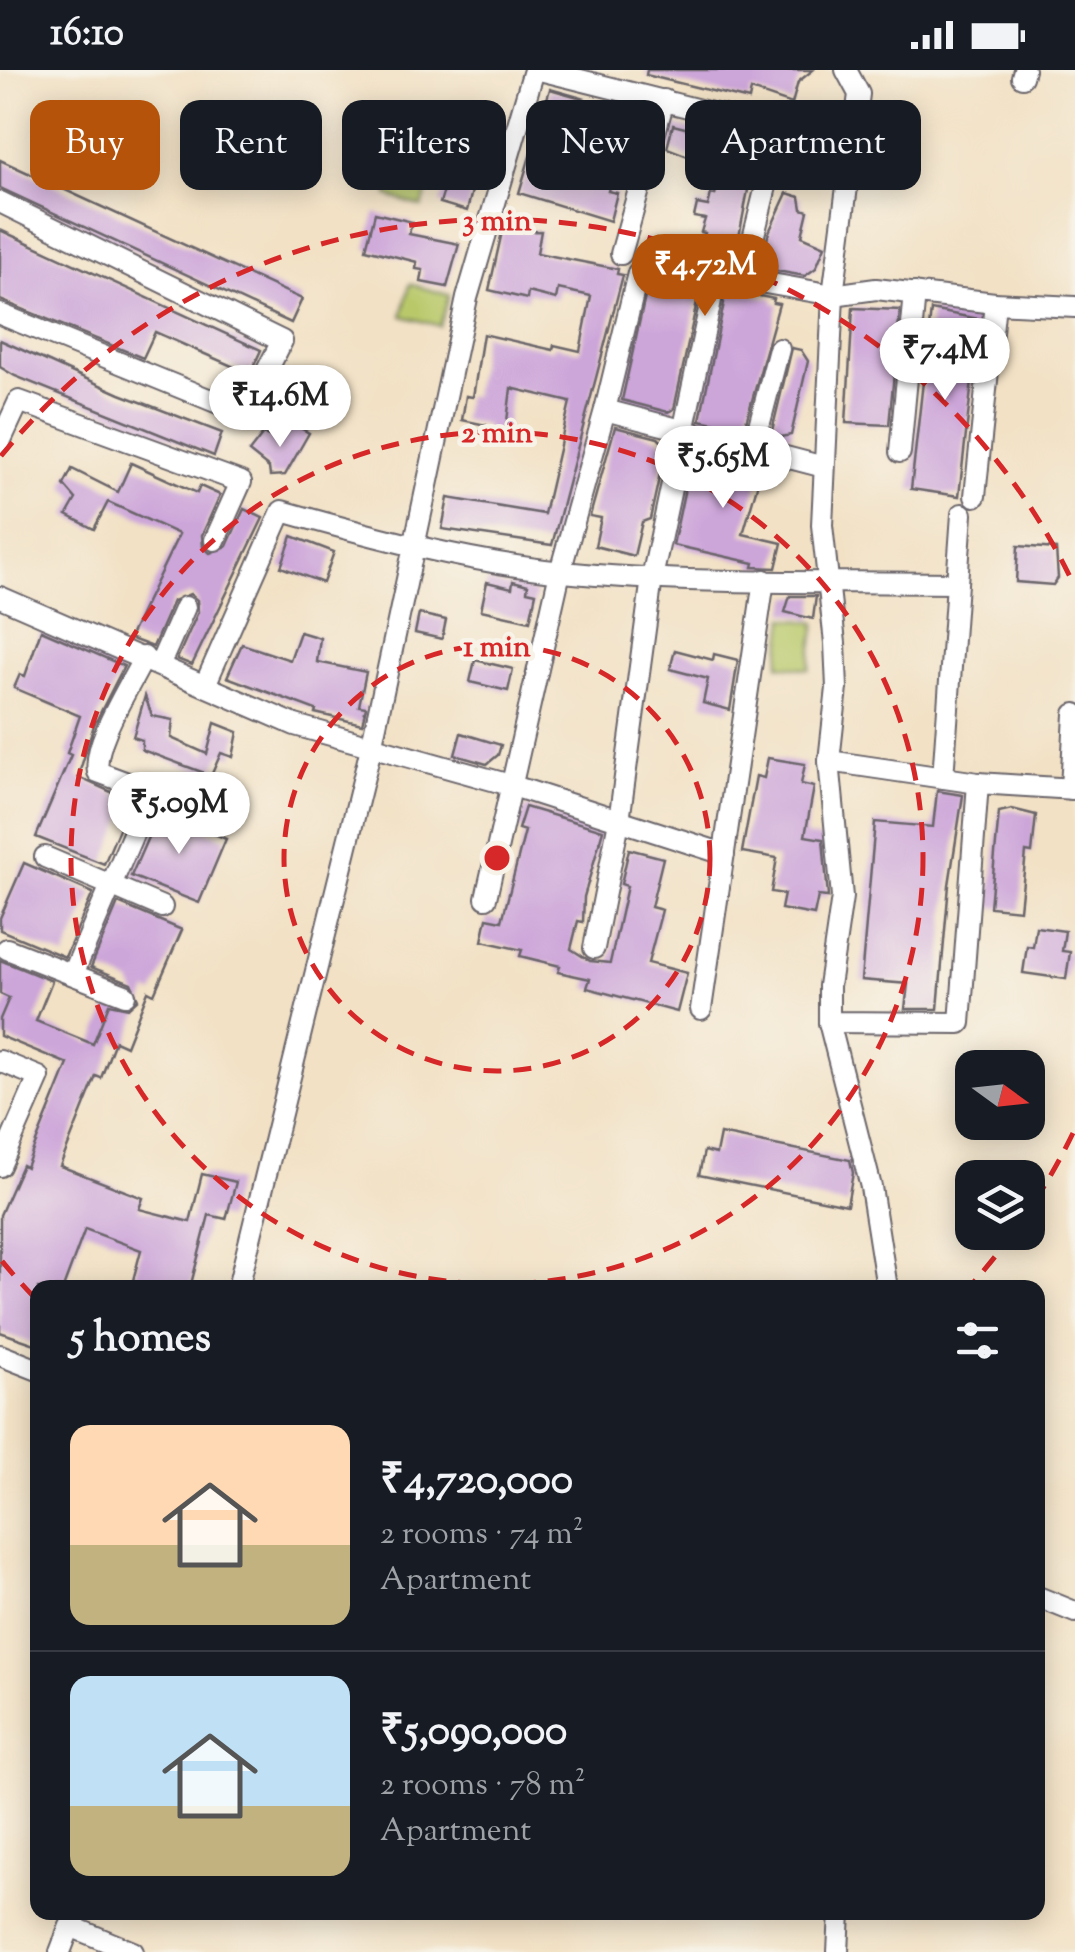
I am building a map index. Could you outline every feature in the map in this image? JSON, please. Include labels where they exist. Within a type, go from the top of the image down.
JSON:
[{"type":"street","points":[[240,1280],[371,748],[467,298],[537,70],[664,100]]},
{"type":"street","points":[[846,70],[859,94],[858,100]]},
{"type":"street","points":[[621,254],[639,190]]},
{"type":"street","points":[[765,190],[743,279],[833,295],[876,288],[995,303],[1075,306]]},
{"type":"street","points":[[845,190],[833,295],[824,467],[825,581],[837,688],[829,761],[842,897],[829,986],[829,1022],[871,1187],[885,1280]]},
{"type":"street","points":[[0,202],[282,341],[246,414],[0,314]]},
{"type":"street","points":[[486,898],[560,572],[638,273]]},
{"type":"street","points":[[900,452],[915,293]]},
{"type":"street","points":[[594,948],[619,820],[652,578],[711,300]]},
{"type":"street","points":[[975,496],[995,303]]},
{"type":"street","points":[[754,449],[779,349]]},
{"type":"street","points":[[0,442],[19,400],[241,482],[215,540]]},
{"type":"street","points":[[605,410],[824,467]]},
{"type":"street","points":[[205,684],[282,511],[413,548],[560,572],[652,578],[958,583]]},
{"type":"street","points":[[944,778],[962,514]]},
{"type":"street","points":[[700,1009],[764,580]]},
{"type":"street","points":[[0,596],[295,725],[510,785],[724,854]]},
{"type":"street","points":[[185,607],[96,760],[98,772],[211,814]]},
{"type":"street","points":[[829,761],[978,783],[1073,789],[1075,714]]},
{"type":"street","points":[[829,1022],[960,1022],[978,783]]},
{"type":"street","points":[[73,974],[151,792]]},
{"type":"street","points":[[45,857],[162,907]]},
{"type":"street","points":[[8,949],[125,995]]},
{"type":"street","points":[[0,1060],[38,1078],[0,1166]]},
{"type":"street","points":[[0,1355],[30,1367]]},
{"type":"street","points":[[1045,1600],[1075,1612]]},
{"type":"street","points":[[838,1952],[840,1920]]},
{"type":"street","points":[[60,1952],[70,1926],[133,1952]]},
{"type":"green space","points":[[390,190],[428,190],[422,207],[388,196]]},
{"type":"green space","points":[[410,284],[449,295],[440,326],[402,316]]},
{"type":"green space","points":[[785,618],[816,623],[809,669],[779,665]]},
{"type":"building","points":[[647,70],[813,70],[798,82],[793,100],[751,90],[749,100],[646,75]]},
{"type":"building","points":[[550,89],[585,99],[585,100],[547,100]]},
{"type":"building","points":[[673,125],[685,128],[685,155],[667,148]]},
{"type":"building","points":[[0,160],[30,174],[30,190],[65,190],[302,299],[291,323],[0,188]]},
{"type":"building","points":[[526,170],[526,190],[617,193],[610,221],[519,193]]},
{"type":"building","points":[[444,190],[472,190],[467,211],[440,203]]},
{"type":"building","points":[[716,190],[748,190],[730,284],[740,292],[774,299],[773,303],[779,304],[744,429],[700,420],[724,303],[715,287],[706,287],[698,297],[674,409],[668,412],[622,400],[651,270],[694,278],[705,233],[701,232],[705,219],[694,217],[697,204],[708,206],[711,194],[715,195]]},
{"type":"building","points":[[787,193],[800,197],[802,209],[808,211],[802,236],[825,246],[816,268],[805,276],[760,268],[769,232]]},
{"type":"building","points":[[375,213],[412,222],[409,234],[459,244],[447,287],[421,282],[423,270],[416,269],[417,262],[366,249]]},
{"type":"building","points":[[0,230],[261,350],[250,374],[155,332],[143,358],[0,300]]},
{"type":"building","points":[[541,231],[537,253],[618,269],[617,274],[623,275],[552,545],[442,529],[448,498],[544,514],[570,402],[511,388],[505,438],[484,435],[486,425],[462,420],[466,396],[473,397],[483,334],[553,350],[554,345],[580,351],[591,296],[558,289],[556,299],[528,292],[527,299],[489,290],[502,232]]},
{"type":"building","points":[[853,308],[900,310],[889,425],[846,423]]},
{"type":"building","points":[[931,310],[979,319],[959,496],[911,489]]},
{"type":"building","points":[[0,340],[120,394],[222,433],[214,456],[15,376],[0,367]]},
{"type":"building","points":[[792,348],[801,350],[808,361],[791,435],[781,437],[771,435]]},
{"type":"building","points":[[290,422],[309,433],[285,475],[270,476],[269,468],[249,452],[263,434],[280,439]]},
{"type":"building","points":[[615,427],[658,438],[666,446],[650,519],[642,522],[634,556],[595,546],[601,518],[590,516]]},
{"type":"building","points":[[693,450],[763,465],[743,534],[782,543],[776,568],[753,567],[754,563],[673,545]]},
{"type":"building","points":[[131,463],[197,493],[200,486],[220,495],[202,535],[203,547],[210,553],[227,546],[244,509],[263,518],[192,665],[177,659],[198,612],[197,600],[190,594],[173,601],[153,647],[129,638],[179,534],[108,502],[94,529],[67,515],[76,499],[64,485],[72,469],[118,492]]},
{"type":"building","points":[[292,536],[334,552],[323,583],[281,567]]},
{"type":"building","points":[[1018,546],[1056,549],[1058,578],[1053,585],[1016,582]]},
{"type":"building","points":[[513,581],[528,585],[527,591],[536,593],[530,621],[481,610],[487,582],[512,588]]},
{"type":"building","points":[[790,596],[816,596],[813,619],[785,612]]},
{"type":"building","points":[[419,614],[446,620],[442,639],[415,633]]},
{"type":"building","points":[[41,630],[124,666],[94,725],[78,777],[131,801],[104,864],[36,837],[71,755],[67,753],[80,716],[14,688],[20,674],[25,676]]},
{"type":"building","points":[[300,632],[320,638],[317,662],[366,672],[359,706],[366,707],[362,724],[315,713],[316,710],[227,677],[242,644],[290,660]]},
{"type":"building","points":[[675,650],[713,660],[714,654],[738,660],[730,710],[703,703],[708,679],[670,669]]},
{"type":"building","points":[[475,660],[513,669],[508,691],[470,682]]},
{"type":"building","points":[[145,696],[152,716],[173,720],[171,738],[207,754],[215,723],[238,732],[233,757],[221,753],[207,785],[199,782],[202,772],[142,750],[142,740],[133,737]]},
{"type":"building","points":[[461,733],[501,745],[498,755],[487,764],[455,755]]},
{"type":"building","points":[[768,758],[805,764],[801,784],[814,787],[805,836],[823,839],[828,897],[818,896],[814,915],[781,909],[784,894],[771,892],[777,858],[742,852],[756,776],[764,778]]},
{"type":"building","points":[[937,791],[963,795],[949,885],[938,1009],[905,1009],[908,984],[861,980],[875,822],[933,827]]},
{"type":"building","points":[[525,807],[603,830],[584,897],[583,922],[578,921],[571,949],[590,961],[610,963],[627,886],[621,884],[629,849],[663,858],[651,907],[662,910],[648,963],[687,973],[677,1012],[587,988],[590,979],[558,972],[560,966],[520,956],[522,950],[482,941],[487,918],[502,921],[525,831],[518,829]]},
{"type":"building","points":[[1012,809],[1036,815],[1032,853],[1026,852],[1020,910],[990,907],[999,812]]},
{"type":"building","points":[[160,810],[226,839],[199,903],[131,876]]},
{"type":"building","points":[[24,863],[93,893],[65,957],[0,930],[0,918]]},
{"type":"building","points":[[118,903],[182,930],[154,994],[148,991],[126,1046],[115,1041],[101,1078],[96,1076],[60,1166],[143,1198],[139,1209],[190,1222],[202,1174],[236,1182],[226,1219],[209,1215],[192,1280],[133,1280],[141,1250],[85,1229],[66,1280],[30,1280],[30,1342],[0,1332],[0,1215],[22,1165],[26,1167],[68,1064],[0,1036],[0,1019],[9,998],[0,994],[0,960],[52,981],[36,1021],[93,1044],[109,1004],[128,1008],[138,999],[131,983],[91,967]]},
{"type":"building","points":[[1036,927],[1065,931],[1062,951],[1070,952],[1066,979],[1023,973],[1027,946],[1033,947]]},
{"type":"building","points":[[720,1134],[850,1160],[853,1173],[847,1205],[699,1175],[704,1151],[716,1154]]}]
